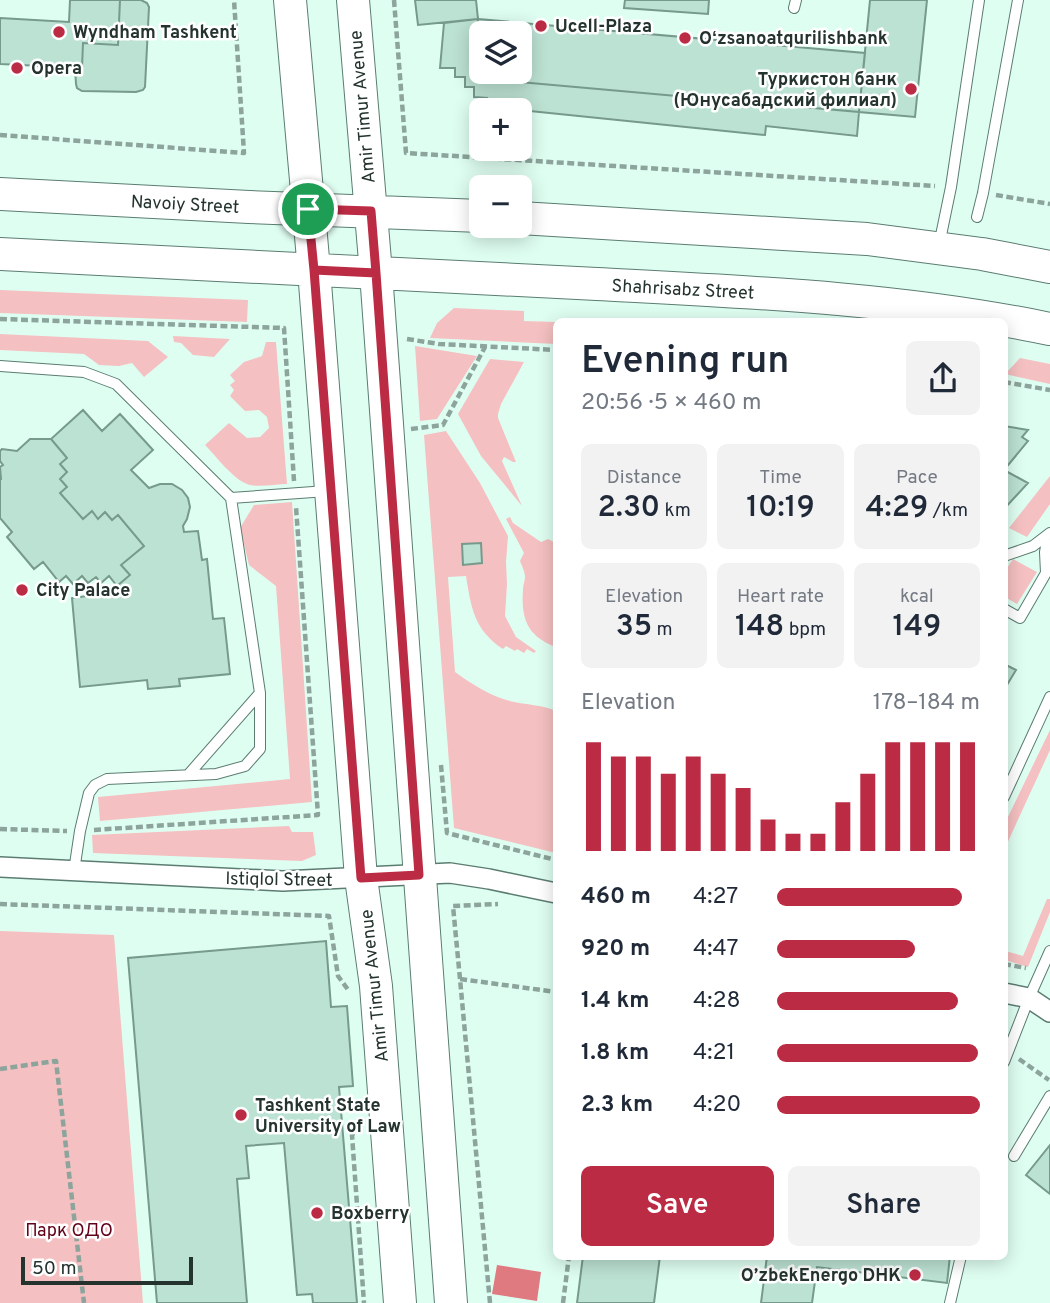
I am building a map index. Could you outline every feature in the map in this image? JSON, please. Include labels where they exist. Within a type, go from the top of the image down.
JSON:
[{"type":"main road","name":"Amir Timur Avenue","points":[[290,0],[314,270],[361,878],[376,986],[400,1303]]},
{"type":"main road","name":"Amir Timur Avenue","points":[[353,0],[376,273],[451,1303]]},
{"type":"main road","name":"Navoiy Street","points":[[0,194],[371,211]]},
{"type":"main road","points":[[371,211],[469,215]]},
{"type":"main road","points":[[532,219],[867,239],[938,247],[1050,267]]},
{"type":"main road","points":[[0,254],[314,270]]},
{"type":"main road","name":"Shahrisabz Street","points":[[314,270],[858,300],[991,318]]},
{"type":"main road","name":"Shahrisabz Street","points":[[1008,321],[1050,329]]},
{"type":"street","name":"Istiqlol Street","points":[[0,867],[283,881],[450,873],[553,892]]},
{"type":"street","points":[[1008,994],[1029,998],[1050,1012]]},
{"type":"lane","points":[[938,247],[951,187],[979,0]]},
{"type":"lane","points":[[977,218],[1018,0]]},
{"type":"lane","points":[[0,366],[84,372],[116,384],[230,498],[260,693],[260,749],[246,766],[216,774],[107,779],[95,785],[89,793],[74,871]]},
{"type":"lane","points":[[230,498],[331,491]]},
{"type":"lane","points":[[1008,554],[1033,546],[1049,533]]},
{"type":"lane","points":[[1008,611],[1020,618],[1046,573],[1045,552],[1049,533]]},
{"type":"lane","points":[[188,775],[260,693]]},
{"type":"lane","points":[[1008,788],[1050,697]]},
{"type":"lane","points":[[1008,1051],[1049,956]]},
{"type":"lane","points":[[1014,1156],[1050,1096]]},
{"type":"lane","points":[[950,1303],[960,1260]]},
{"type":"path","points":[[0,135],[244,153],[234,0]]},
{"type":"path","points":[[394,0],[406,153],[951,187]]},
{"type":"path","points":[[983,193],[1050,204]]},
{"type":"path","points":[[0,319],[284,328],[318,815],[80,831],[0,829]]},
{"type":"path","points":[[403,338],[439,344],[553,350]]},
{"type":"path","points":[[411,429],[443,425],[485,347]]},
{"type":"path","points":[[1008,383],[1050,390]]},
{"type":"path","points":[[447,833],[553,859]]},
{"type":"path","points":[[0,904],[329,916],[338,976],[349,990],[350,1003]]},
{"type":"path","points":[[490,1303],[453,906],[508,906]]},
{"type":"path","points":[[460,979],[553,992]]},
{"type":"path","points":[[1008,1059],[1021,1059],[1050,1081]]},
{"type":"path","points":[[0,1069],[56,1061],[85,1303]]},
{"type":"path","points":[[361,1126],[352,1135],[364,1303]]},
{"type":"path","points":[[563,1303],[568,1260]]},
{"type":"green space","points":[[0,290],[248,300],[247,322],[0,313]]},
{"type":"green space","points":[[454,308],[524,311],[524,321],[553,322],[553,344],[430,338],[437,323]]},
{"type":"green space","points":[[0,334],[148,341],[168,357],[144,377],[132,363],[119,366],[99,365],[84,354],[0,350]]},
{"type":"green space","points":[[173,336],[230,339],[214,357],[193,355],[181,343],[174,342]]},
{"type":"green space","points":[[266,342],[276,342],[287,484],[256,486],[236,477],[205,445],[229,423],[247,438],[260,437],[269,428],[267,417],[259,410],[245,411],[230,396],[234,390],[230,385],[235,381],[230,375],[244,362],[262,356]]},
{"type":"green space","points":[[415,346],[477,356],[437,419],[420,421]]},
{"type":"green space","points":[[1020,358],[1050,364],[1050,384],[1008,375],[1008,371]]},
{"type":"green space","points":[[490,359],[524,362],[498,414],[516,462],[504,457],[502,461],[522,506],[481,456],[458,414]]},
{"type":"green space","points":[[446,431],[480,483],[508,536],[505,616],[516,637],[536,651],[534,653],[527,649],[524,653],[506,646],[503,649],[493,642],[476,617],[466,576],[448,577],[455,672],[498,697],[553,710],[553,852],[454,828],[424,435]]},
{"type":"green space","points":[[1050,476],[1050,504],[1027,537],[1009,528]]},
{"type":"green space","points":[[292,502],[312,802],[100,821],[98,797],[290,779],[276,586],[249,565],[240,528],[254,505]]},
{"type":"green space","points":[[510,517],[513,523],[541,542],[548,539],[553,542],[553,646],[538,638],[525,618],[525,575],[520,561],[524,553],[506,519]]},
{"type":"green space","points":[[1013,559],[1037,572],[1017,604],[1008,599],[1008,566]]},
{"type":"green space","points":[[1050,730],[1050,750],[1008,841],[1008,817]]},
{"type":"green space","points":[[289,826],[292,832],[313,832],[316,855],[302,861],[93,853],[92,835]]},
{"type":"green space","points":[[1047,899],[1050,899],[1050,912],[1028,967],[1008,961],[1008,952],[1023,956]]},
{"type":"green space","name":"Парк ОДО","points":[[0,931],[114,935],[143,1303],[0,1303]]},
{"type":"shaded area","points":[[497,1265],[541,1272],[537,1301],[492,1294]]},
{"type":"building","name":"Wyndham Tashkent","points":[[70,0],[120,0],[118,45],[83,43],[82,68],[0,64],[0,18],[69,22]]},
{"type":"building","points":[[120,0],[141,0],[149,7],[145,87],[136,92],[82,91],[77,88],[75,67],[82,68],[83,43],[118,45]]},
{"type":"building","points":[[415,0],[476,0],[478,19],[418,25]]},
{"type":"building","points":[[625,0],[709,0],[708,14],[624,8]]},
{"type":"building","points":[[870,0],[927,0],[915,117],[859,112]]},
{"type":"building","points":[[478,19],[469,21],[469,84],[532,83],[859,112],[857,136],[766,126],[765,135],[532,111],[532,98],[474,97],[474,87],[465,87],[465,77],[455,77],[455,68],[440,68],[444,23]]},
{"type":"building","points":[[532,24],[865,53],[859,112],[532,83]]},
{"type":"building","points":[[83,410],[102,431],[120,414],[153,450],[131,470],[149,488],[172,484],[188,498],[190,507],[183,526],[184,532],[198,531],[202,560],[207,559],[213,619],[224,618],[230,674],[179,679],[180,686],[148,689],[147,680],[80,687],[72,598],[116,592],[117,586],[130,575],[121,565],[144,546],[118,515],[112,520],[105,512],[98,519],[92,511],[83,519],[60,493],[67,487],[60,479],[67,472],[60,464],[67,458],[51,439]]},
{"type":"building","points":[[1008,427],[1028,430],[1022,437],[1028,441],[1008,465]]},
{"type":"building","points":[[30,439],[51,439],[67,458],[60,464],[67,472],[60,479],[67,487],[60,493],[83,519],[92,511],[98,519],[105,512],[112,520],[118,515],[144,546],[121,565],[130,575],[117,586],[109,576],[101,583],[96,577],[88,583],[82,576],[73,584],[66,576],[59,582],[43,562],[34,569],[7,537],[12,532],[0,518],[0,467],[3,465],[0,451],[17,451]]},
{"type":"building","points":[[1008,472],[1028,483],[1008,505]]},
{"type":"building","points":[[481,543],[482,563],[463,565],[462,544]]},
{"type":"building","points":[[1008,666],[1016,670],[1008,683]]},
{"type":"building","name":"Tashkent State University of Law","points":[[326,941],[331,1007],[347,1006],[353,1086],[339,1087],[357,1303],[313,1303],[312,1294],[297,1295],[284,1143],[246,1146],[249,1178],[237,1179],[247,1303],[157,1303],[128,958]]},
{"type":"building","points":[[1050,1145],[1050,1194],[1026,1175]]},
{"type":"building","points":[[582,1260],[659,1260],[654,1303],[577,1303]]},
{"type":"building","name":"O’zbekEnergo DHK","points":[[766,1260],[950,1260],[947,1283],[817,1267],[812,1303],[761,1303]]},
{"type":"place","name":"Ucell-Plaza","points":[[541,26]]},
{"type":"place","name":"Wyndham Tashkent","points":[[59,32]]},
{"type":"place","name":"Oʻzsanoatqurilishbank","points":[[685,38]]},
{"type":"place","name":"Opera","points":[[17,68]]},
{"type":"place","name":"Туркистон банк (Юнусабадский филиал)","points":[[911,89]]},
{"type":"place","name":"City Palace","points":[[22,590]]},
{"type":"place","name":"Tashkent State University of Law","points":[[241,1115]]},
{"type":"place","name":"Boxberry","points":[[317,1213]]},
{"type":"place","name":"O’zbekEnergo DHK","points":[[915,1275]]},
{"type":"route","points":[[308,209],[314,270],[376,273],[419,875],[361,878],[314,270],[376,273],[371,211],[308,209]]}]
